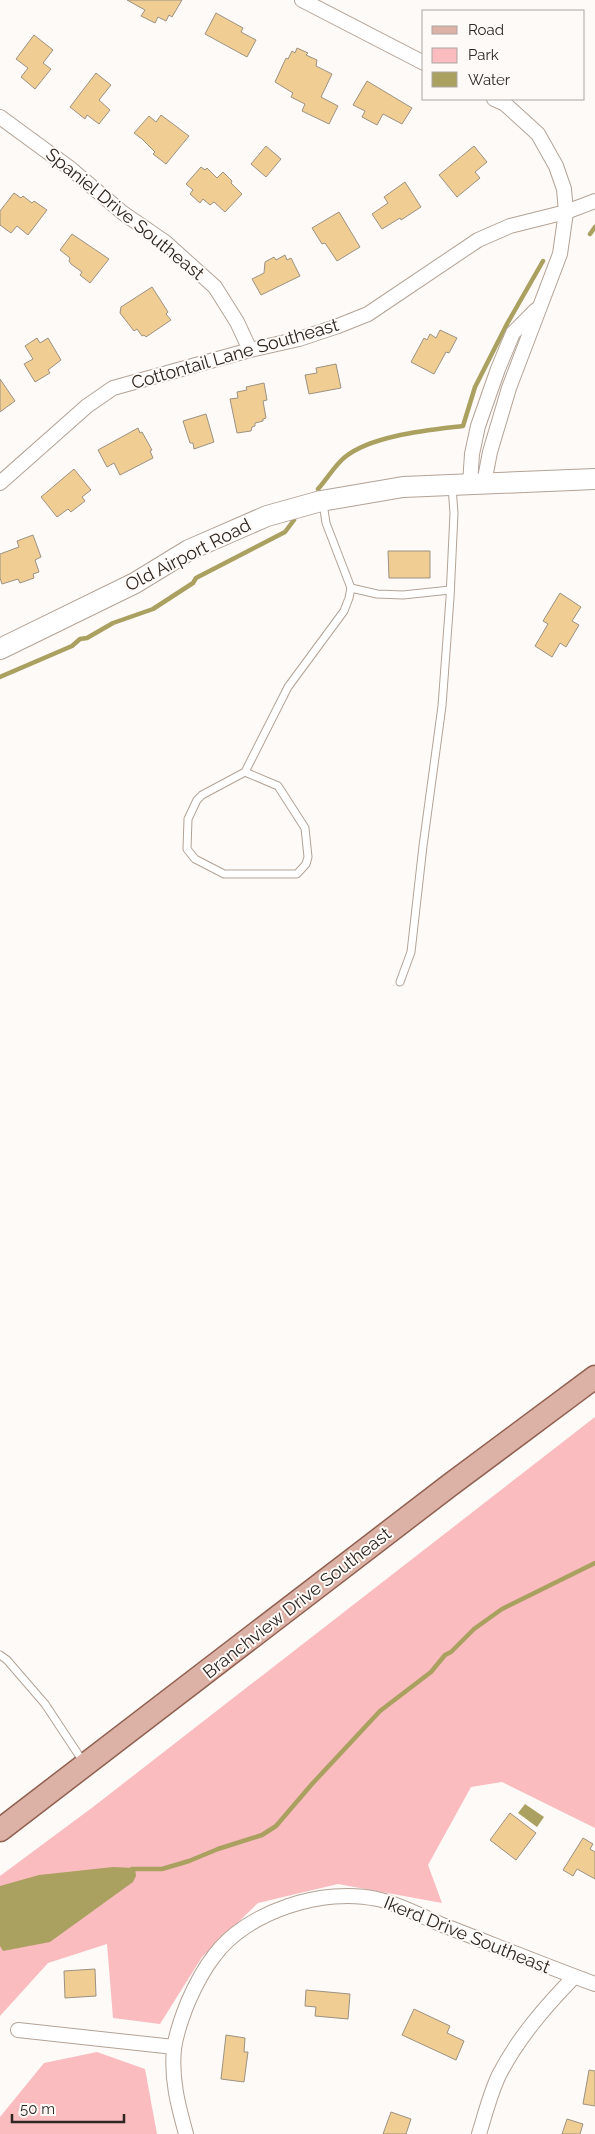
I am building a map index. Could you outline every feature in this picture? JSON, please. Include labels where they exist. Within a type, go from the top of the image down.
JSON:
[{"type":"main road","name":"Branchview Drive Southeast","points":[[0,1830],[450,1485],[595,1377]]},
{"type":"street","points":[[302,0],[422,62]]},
{"type":"street","points":[[469,484],[472,454],[478,426],[498,369],[513,333],[540,306],[560,254],[566,212],[564,189],[556,166],[538,134],[505,104],[496,100]]},
{"type":"street","name":"Spaniel Drive Southeast","points":[[2,121],[71,169],[123,212],[165,242],[215,287],[238,322],[250,350]]},
{"type":"street","name":"Cottontail Lane Southeast","points":[[0,483],[79,412],[113,388],[250,350],[299,339],[368,314],[439,264],[478,240],[510,226],[566,212],[595,201]]},
{"type":"street","name":"Old Airport Road","points":[[0,648],[134,583],[189,550],[267,516],[322,501],[403,487],[595,479]]},
{"type":"street","name":"Ikerd Drive Southeast","points":[[186,2134],[176,2098],[173,2076],[174,2047],[181,2018],[197,1983],[215,1954],[239,1932],[268,1913],[311,1900],[338,1895],[378,1899],[595,1984]]},
{"type":"street","points":[[478,2134],[498,2077],[509,2058],[537,2016],[574,1977]]},
{"type":"street","points":[[18,2030],[174,2047]]},
{"type":"lane","points":[[400,982],[411,952],[422,846],[442,706],[454,513],[469,484]]},
{"type":"lane","points":[[245,772],[278,786],[305,828],[308,857],[306,864],[297,874],[224,874],[195,859],[187,849],[188,819],[197,800],[202,795],[245,772],[288,687],[344,611],[351,588],[326,523],[322,501]]},
{"type":"lane","points":[[351,588],[377,594],[403,595],[450,590]]},
{"type":"lane","points":[[0,1655],[7,1660],[45,1704],[85,1765]]},
{"type":"green space","points":[[595,1417],[595,1828],[502,1782],[471,1787],[428,1865],[442,1903],[338,1884],[258,1903],[202,1957],[160,2024],[113,2018],[107,1944],[48,1963],[0,2016],[0,1876],[93,1807]]},
{"type":"green space","points":[[97,2052],[145,2069],[157,2134],[0,2134],[0,2117],[44,2063]]},
{"type":"water","points":[[525,1804],[544,1817],[537,1827],[518,1813]]},
{"type":"water","points":[[113,1867],[135,1868],[136,1876],[133,1882],[50,1942],[3,1951],[0,1946],[0,1886],[39,1875]]},
{"type":"building","points":[[127,0],[182,0],[172,17],[169,15],[166,21],[158,17],[155,23],[141,16],[145,10]]},
{"type":"building","points":[[216,13],[243,28],[241,32],[256,40],[247,57],[205,34]]},
{"type":"building","points":[[34,35],[53,50],[43,63],[51,69],[35,89],[21,77],[28,68],[16,59]]},
{"type":"building","points":[[297,48],[317,60],[316,66],[332,74],[321,97],[338,106],[329,124],[302,111],[305,104],[291,97],[293,93],[275,82],[286,58],[288,59],[292,51],[295,53]]},
{"type":"building","points":[[96,73],[111,85],[99,100],[110,110],[99,124],[87,115],[85,119],[70,107]]},
{"type":"building","points":[[367,81],[412,108],[402,124],[383,114],[377,125],[362,117],[365,111],[353,105]]},
{"type":"building","points":[[161,115],[189,136],[166,164],[153,154],[155,152],[134,133],[149,116],[156,122]]},
{"type":"building","points":[[266,146],[281,159],[266,177],[251,164]]},
{"type":"building","points":[[474,146],[487,162],[475,172],[480,178],[457,197],[439,175]]},
{"type":"building","points":[[201,167],[205,170],[207,168],[217,178],[223,172],[242,194],[225,212],[214,202],[210,205],[203,199],[200,203],[190,194],[193,190],[186,184]]},
{"type":"building","points":[[405,182],[421,207],[382,229],[372,214],[388,203],[384,197]]},
{"type":"building","points":[[14,193],[21,198],[23,196],[32,203],[34,201],[47,210],[28,235],[17,226],[11,233],[0,225],[0,211]]},
{"type":"building","points":[[339,212],[360,247],[337,261],[325,243],[322,244],[312,228]]},
{"type":"building","points":[[72,234],[109,259],[90,283],[80,275],[82,272],[71,264],[70,258],[60,250]]},
{"type":"building","points":[[285,255],[287,260],[291,258],[300,276],[261,295],[252,279],[264,273],[265,262],[274,257],[276,260]]},
{"type":"building","points":[[152,287],[171,320],[146,337],[142,336],[137,329],[134,331],[120,313],[121,307]]},
{"type":"building","points":[[440,330],[457,338],[449,353],[446,352],[434,374],[411,362],[424,338],[427,340],[430,334],[436,338]]},
{"type":"building","points":[[37,338],[40,343],[48,338],[61,360],[48,370],[50,373],[35,382],[24,364],[33,359],[25,346]]},
{"type":"building","points":[[336,364],[341,388],[309,394],[305,375],[317,373],[316,368]]},
{"type":"building","points":[[0,379],[15,401],[0,412]]},
{"type":"building","points":[[264,383],[267,400],[263,401],[266,418],[255,423],[251,431],[237,433],[230,399],[238,398],[237,392],[247,390],[246,387]]},
{"type":"building","points":[[206,414],[214,442],[194,449],[193,443],[190,443],[183,421]]},
{"type":"building","points":[[138,428],[152,450],[150,451],[153,458],[120,475],[114,463],[107,467],[98,450]]},
{"type":"building","points":[[74,469],[91,490],[82,497],[85,501],[71,512],[68,509],[57,517],[41,497]]},
{"type":"building","points":[[33,535],[41,557],[35,560],[39,572],[33,574],[34,578],[20,583],[18,579],[2,584],[0,578],[0,554],[19,547],[17,541]]},
{"type":"building","points":[[388,551],[430,551],[430,578],[389,578]]},
{"type":"building","points":[[560,593],[581,607],[572,621],[579,625],[566,647],[560,643],[552,657],[535,646],[548,624],[543,621]]},
{"type":"building","points":[[510,1813],[536,1833],[516,1860],[490,1840]]},
{"type":"building","points":[[583,1838],[593,1844],[590,1849],[595,1852],[595,1879],[577,1869],[573,1876],[563,1870]]},
{"type":"building","points":[[95,1969],[96,1996],[65,1998],[64,1971]]},
{"type":"building","points":[[306,1990],[350,1994],[348,2019],[315,2016],[316,2007],[305,2006]]},
{"type":"building","points":[[414,2009],[450,2026],[447,2033],[464,2041],[456,2060],[402,2035]]},
{"type":"building","points":[[226,2035],[245,2038],[244,2052],[248,2052],[244,2082],[221,2079]]},
{"type":"building","points":[[589,2070],[595,2071],[595,2106],[583,2104]]},
{"type":"building","points":[[391,2112],[411,2119],[406,2134],[383,2134]]},
{"type":"building","points":[[567,2119],[583,2124],[580,2134],[562,2134]]},
{"type":"waterway","points":[[590,234],[595,227]]},
{"type":"waterway","points":[[318,489],[345,457],[370,443],[434,429],[463,426],[475,387],[507,324],[543,261]]},
{"type":"waterway","points":[[0,677],[72,646],[80,639],[87,638],[113,623],[153,609],[193,583],[196,578],[285,532],[294,520]]},
{"type":"waterway","points":[[132,1869],[162,1869],[189,1861],[218,1849],[262,1835],[276,1826],[380,1711],[431,1672],[445,1655],[451,1652],[474,1629],[502,1609],[595,1563]]}]
